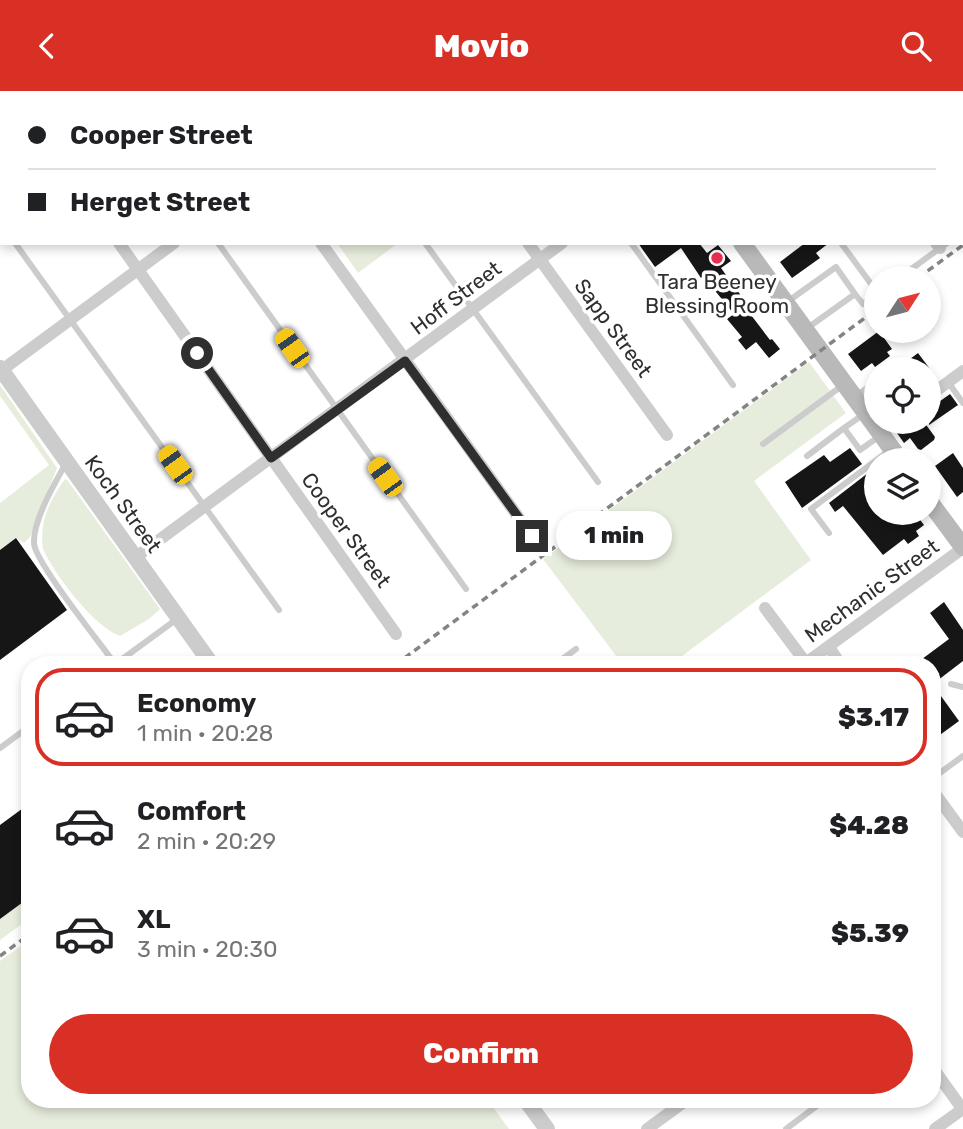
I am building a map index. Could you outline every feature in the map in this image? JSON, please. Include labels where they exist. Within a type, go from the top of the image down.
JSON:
[{"type":"main road","points":[[743,245],[849,391],[864,403]]},
{"type":"main road","points":[[941,518],[963,548]]},
{"type":"street","name":"Cooper Street","points":[[120,245],[396,634]]},
{"type":"street","points":[[1,369],[171,245]]},
{"type":"street","points":[[322,245],[532,536]]},
{"type":"street","name":"Sapp Street","points":[[529,245],[667,435]]},
{"type":"street","name":"Hoff Street","points":[[136,557],[559,245]]},
{"type":"street","name":"Koch Street","points":[[1,369],[205,656]]},
{"type":"street","points":[[941,387],[963,371]]},
{"type":"street","name":"Mechanic Street","points":[[816,656],[963,548]]},
{"type":"street","points":[[765,608],[799,656]]},
{"type":"street","points":[[829,647],[835,656]]},
{"type":"street","points":[[941,802],[963,832]]},
{"type":"street","points":[[935,1129],[963,1109],[941,1080]]},
{"type":"street","points":[[532,1108],[547,1129]]},
{"type":"street","points":[[647,1129],[676,1108]]},
{"type":"lane","points":[[16,245],[279,610]]},
{"type":"lane","points":[[219,245],[466,589]]},
{"type":"lane","points":[[426,245],[597,482]]},
{"type":"lane","points":[[632,245],[733,385]]},
{"type":"lane","points":[[842,245],[864,275]]},
{"type":"lane","points":[[914,266],[941,245]]},
{"type":"lane","points":[[786,303],[836,267],[864,303]]},
{"type":"lane","points":[[805,330],[855,294]]},
{"type":"lane","points":[[948,382],[963,403]]},
{"type":"lane","points":[[763,444],[849,391],[864,385]]},
{"type":"lane","points":[[807,456],[864,414]]},
{"type":"lane","points":[[844,428],[860,450],[889,440]]},
{"type":"lane","points":[[829,533],[811,509],[889,440]]},
{"type":"lane","points":[[67,462],[41,514],[34,544],[42,564],[108,656]]},
{"type":"lane","points":[[126,656],[178,618]]},
{"type":"lane","points":[[566,656],[576,649]]},
{"type":"lane","points":[[951,684],[963,687]]},
{"type":"lane","points":[[0,747],[21,732]]},
{"type":"lane","points":[[941,772],[963,756]]},
{"type":"lane","points":[[786,1129],[814,1108]]},
{"type":"green space","points":[[338,245],[395,245],[358,273]]},
{"type":"green space","points":[[809,362],[846,413],[754,481],[811,560],[682,656],[616,656],[543,559]]},
{"type":"green space","points":[[0,385],[57,468],[30,537],[24,543],[16,538],[0,550],[0,503],[49,465],[0,396]]},
{"type":"green space","points":[[65,479],[160,609],[149,619],[120,636],[98,622],[76,599],[43,549],[42,530],[46,512]]},
{"type":"green space","points":[[21,904],[21,925],[0,940],[0,919]]},
{"type":"green space","points":[[21,946],[21,1108],[494,1108],[509,1129],[0,1129],[0,961]]},
{"type":"building","points":[[639,245],[701,245],[707,253],[718,245],[731,261],[721,268],[751,315],[780,349],[769,358],[756,342],[746,350],[738,340],[742,337],[727,319],[734,314],[703,276],[701,278],[681,248],[655,267]]},
{"type":"building","points":[[802,245],[826,245],[816,253],[820,258],[792,278],[780,262]]},
{"type":"building","points":[[864,342],[888,343],[892,349],[887,352],[889,357],[864,357],[864,369],[861,371],[848,354]]},
{"type":"building","points":[[950,394],[958,405],[941,417],[941,400]]},
{"type":"building","points":[[898,434],[933,434],[935,437],[924,448],[917,448],[910,438],[904,443]]},
{"type":"building","points":[[850,448],[862,464],[802,508],[785,482],[824,455],[830,462]]},
{"type":"building","points":[[953,453],[963,468],[963,492],[957,497],[941,474],[941,462]]},
{"type":"building","points":[[864,476],[864,525],[924,525],[916,531],[919,536],[908,544],[904,539],[883,555],[843,506],[835,512],[829,503]]},
{"type":"building","points":[[16,538],[67,610],[0,660],[0,550]]},
{"type":"building","points":[[944,602],[963,630],[963,661],[941,678],[941,656],[926,656],[949,639],[930,613]]},
{"type":"building","points":[[941,696],[959,721],[941,734]]},
{"type":"building","points":[[21,810],[21,904],[0,919],[0,825]]},
{"type":"railway","points":[[934,266],[963,245]]},
{"type":"railway","points":[[407,656],[864,319]]},
{"type":"railway","points":[[0,956],[21,941]]},
{"type":"place","name":"Tara Beeney Blessing Room","points":[[717,258]]},
{"type":"route","points":[[197,353],[271,458],[405,361],[532,536]]}]
